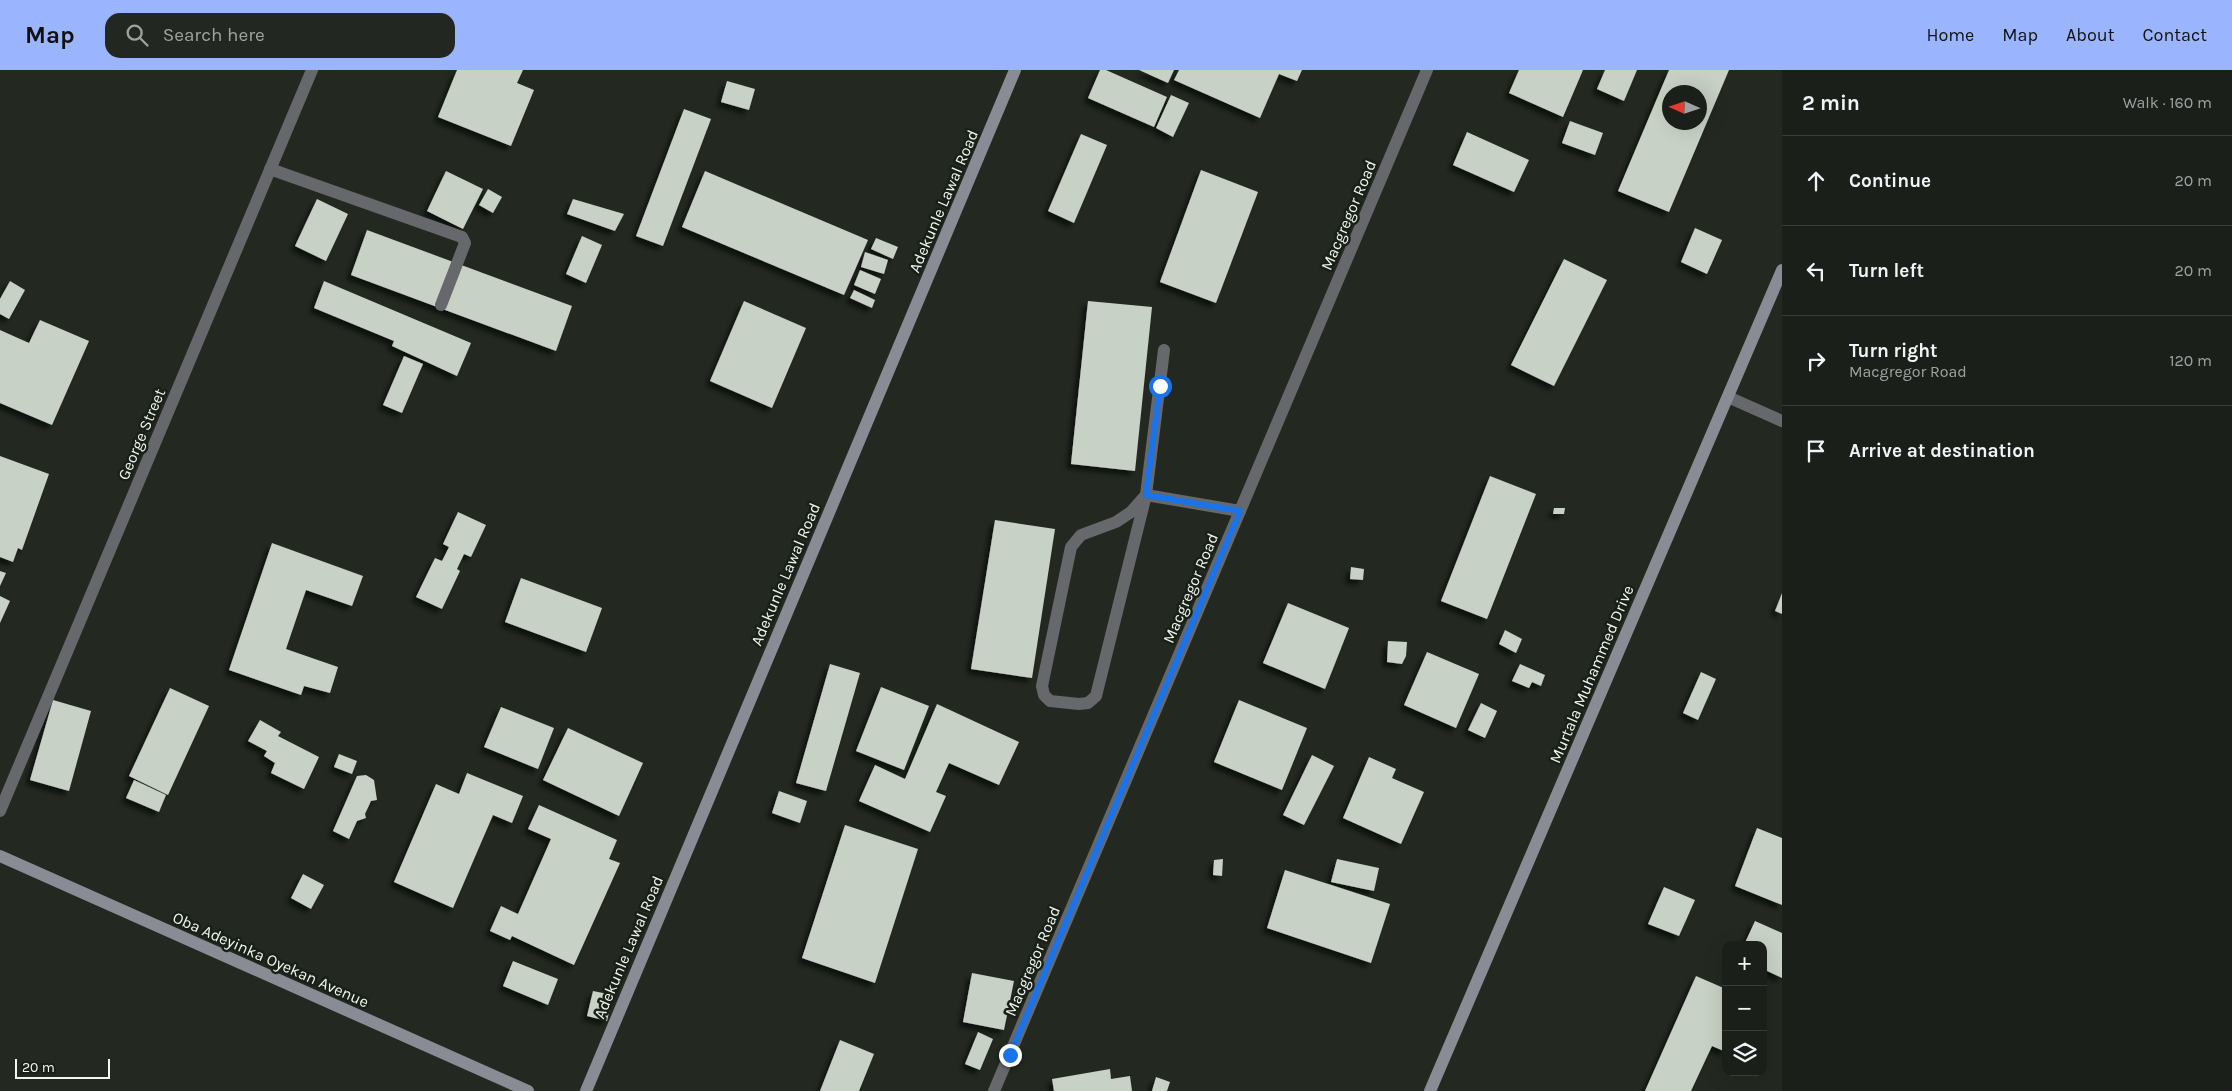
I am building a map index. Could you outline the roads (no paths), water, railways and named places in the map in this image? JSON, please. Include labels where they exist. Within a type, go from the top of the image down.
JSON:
[{"type":"main road","name":"Adekunle Lawal Road","points":[[586,1091],[1015,70]]},
{"type":"main road","name":"Murtala Muhammed Drive","points":[[1430,1091],[1782,270]]},
{"type":"main road","name":"Oba Adeyinka Oyekan Avenue","points":[[0,856],[528,1091]]},
{"type":"street","name":"George Street","points":[[0,811],[312,70]]},
{"type":"street","name":"Macgregor Road","points":[[994,1091],[1427,70]]},
{"type":"street","points":[[270,169],[462,237],[465,243],[442,305]]},
{"type":"street","points":[[1146,495],[1131,512],[1116,522],[1081,535],[1071,547],[1042,686],[1044,696],[1050,700],[1079,704],[1088,703],[1096,696],[1146,495],[1164,350]]},
{"type":"street","points":[[1728,397],[1782,421]]},
{"type":"street","points":[[1146,495],[1240,511]]}]
